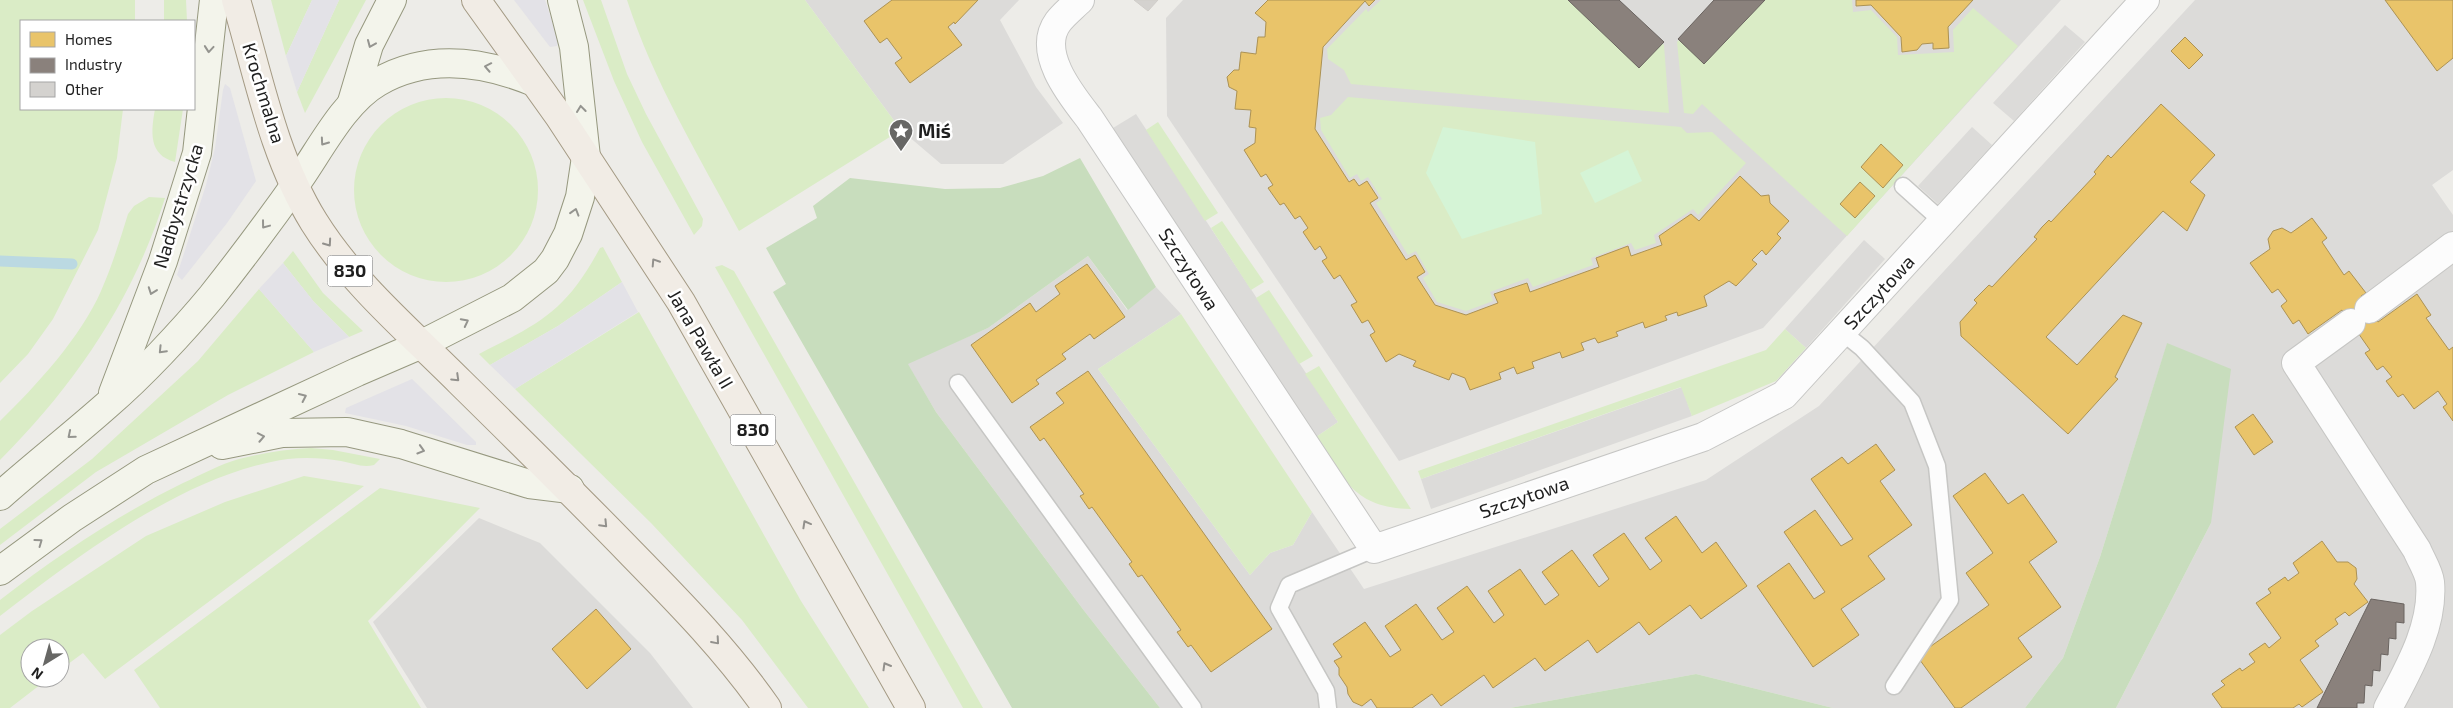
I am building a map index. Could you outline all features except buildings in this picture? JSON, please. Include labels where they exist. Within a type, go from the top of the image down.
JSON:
[{"type":"main road","name":"Krochmalna","points":[[236,0],[267,106],[294,186]]},
{"type":"main road","name":"830","points":[[476,0],[586,157]]},
{"type":"main road","name":"Jana Pawła II","points":[[586,157],[681,302],[911,708]]},
{"type":"main road","name":"830","points":[[294,186],[322,234],[344,264],[422,344],[570,489],[696,620],[737,666],[767,708]]},
{"type":"street","name":"Nadbystrzycka","points":[[108,404],[163,262],[195,160],[206,81],[214,0]]},
{"type":"street","points":[[352,102],[369,45],[392,0]]},
{"type":"street","points":[[0,571],[80,513],[146,470],[179,453],[422,344],[512,298],[546,271],[556,259],[568,234],[580,197],[586,157],[574,47],[562,0]]},
{"type":"street","name":"Szczytowa","points":[[1080,0],[1057,24],[1051,42],[1056,72],[1089,118],[1374,549],[1703,437],[1784,395],[2146,0]]},
{"type":"street","points":[[352,102],[376,83],[395,72],[419,64],[444,62],[508,71],[534,82]]},
{"type":"street","name":"Nadbystrzycka","points":[[0,496],[108,404],[211,296],[294,186],[352,102]]},
{"type":"street","points":[[2388,708],[2404,678],[2430,617],[2430,580],[2417,550],[2296,363],[2453,246]]},
{"type":"street","points":[[179,453],[282,433],[347,432],[401,444],[529,484],[570,489]]},
{"type":"lane","points":[[1903,186],[1943,222]]},
{"type":"lane","points":[[1842,332],[1862,348],[1912,402],[1937,466],[1950,600],[1894,686]]},
{"type":"lane","points":[[958,383],[1193,708]]},
{"type":"lane","points":[[1328,708],[1326,691],[1280,608],[1289,585],[1374,549]]},
{"type":"shaded area","points":[[312,0],[339,0],[297,92],[286,56]]},
{"type":"shaded area","points":[[514,0],[545,0],[559,42],[557,46],[550,47]]},
{"type":"shaded area","points":[[805,0],[1019,0],[1000,20],[1036,87],[1063,123],[1003,164],[941,164],[901,130]]},
{"type":"shaded area","points":[[1183,0],[2061,0],[1763,328],[1399,461],[1167,116],[1166,18]]},
{"type":"shaded area","points":[[2195,0],[2453,0],[2453,170],[2432,185],[2453,215],[2453,708],[2116,708],[2211,523],[2167,344],[2100,557],[2063,658],[2025,708],[1833,708],[1696,674],[1510,708],[1160,708],[1082,608],[936,412],[907,363],[988,328],[1088,256],[1127,310],[1156,287],[1181,314],[1098,369],[1250,575],[1270,553],[1293,545],[1312,512],[1364,589],[1706,480],[1819,406]]},
{"type":"shaded area","points":[[2065,25],[2085,42],[2014,121],[1993,103]]},
{"type":"shaded area","points":[[225,84],[230,88],[256,181],[227,223],[182,280],[177,275],[206,185],[215,148]]},
{"type":"shaded area","points":[[1136,114],[1338,422],[1316,437],[1113,128]]},
{"type":"shaded area","points":[[1972,127],[1992,145],[1938,204],[1918,186]]},
{"type":"shaded area","points":[[1864,240],[1885,259],[1806,348],[1785,329]]},
{"type":"shaded area","points":[[283,263],[314,302],[349,337],[314,352],[259,289]]},
{"type":"shaded area","points":[[622,282],[638,312],[515,389],[490,365],[558,326]]},
{"type":"shaded area","points":[[412,379],[476,442],[476,445],[467,445],[406,426],[345,413],[346,408]]},
{"type":"shaded area","points":[[1682,387],[1692,416],[1431,509],[1421,479]]},
{"type":"shaded area","points":[[479,518],[540,543],[650,653],[693,708],[427,708],[373,622]]},
{"type":"green space","points":[[0,0],[135,0],[135,20],[20,20],[20,110],[123,110],[117,158],[98,230],[53,319],[28,354],[0,383]]},
{"type":"green space","points":[[164,0],[186,0],[187,20],[164,20]]},
{"type":"green space","points":[[271,0],[312,0],[286,56]]},
{"type":"green space","points":[[339,0],[366,0],[305,113],[297,92]]},
{"type":"green space","points":[[583,0],[601,0],[627,74],[646,114],[703,219],[702,226],[694,235],[642,142],[614,81]]},
{"type":"green space","points":[[627,0],[805,0],[901,130],[739,231],[663,89]]},
{"type":"green space","points":[[1381,0],[1616,0],[1664,45],[1669,113],[1351,84],[1344,70],[1328,59],[1327,49],[1366,9],[1368,12]]},
{"type":"green space","points":[[1717,0],[1852,0],[1853,12],[1871,10],[1897,37],[1898,55],[1954,52],[1953,30],[1973,8],[2018,46],[1847,236],[1702,104],[1693,114],[1684,113],[1677,42]]},
{"type":"green space","points":[[1348,97],[1681,127],[1687,133],[1712,132],[1746,163],[1698,215],[1693,209],[1654,235],[1656,243],[1635,250],[1631,243],[1591,258],[1593,265],[1533,287],[1528,278],[1490,292],[1493,301],[1466,311],[1437,302],[1423,278],[1429,274],[1416,251],[1408,255],[1376,203],[1382,199],[1368,177],[1361,181],[1357,174],[1350,178],[1321,130],[1320,118],[1331,115]]},
{"type":"green space","points":[[446,98],[464,100],[481,105],[511,125],[531,155],[536,172],[538,190],[536,208],[531,225],[511,255],[481,275],[464,280],[446,282],[428,280],[411,275],[381,255],[361,225],[356,208],[354,190],[356,172],[361,155],[381,125],[411,105],[428,100]]},
{"type":"green space","points":[[155,110],[183,110],[175,162],[166,159],[156,148],[152,134]]},
{"type":"green space","points":[[1158,122],[1218,213],[1205,221],[1146,130]]},
{"type":"green space","points":[[1443,127],[1535,142],[1542,214],[1462,239],[1426,173]]},
{"type":"green space","points":[[1628,150],[1642,181],[1595,203],[1580,173]]},
{"type":"green space","points":[[1080,158],[1156,287],[1128,310],[1088,256],[988,328],[908,364],[936,412],[1082,608],[1160,708],[1012,708],[773,292],[786,284],[766,248],[817,218],[813,206],[850,178],[945,189],[1000,188],[1043,176]]},
{"type":"green space","points":[[149,197],[165,198],[152,235],[119,306],[77,371],[53,402],[0,460],[0,421],[43,377],[82,326],[105,282],[128,214],[134,206]]},
{"type":"green space","points":[[1222,221],[1264,282],[1251,290],[1211,228]]},
{"type":"green space","points":[[603,247],[622,282],[558,326],[490,365],[479,354],[520,333],[550,313],[575,287],[600,248]]},
{"type":"green space","points":[[293,251],[323,293],[363,331],[349,337],[314,302],[283,263]]},
{"type":"green space","points":[[722,265],[734,271],[983,708],[963,708],[715,267]]},
{"type":"green space","points":[[259,289],[314,352],[228,395],[96,472],[0,545],[0,529],[92,459],[198,361]]},
{"type":"green space","points":[[1269,290],[1313,356],[1299,364],[1256,298]]},
{"type":"green space","points":[[639,312],[801,601],[869,708],[808,708],[742,620],[651,523],[515,389]]},
{"type":"green space","points":[[1181,314],[1312,512],[1293,545],[1270,553],[1250,575],[1098,369]]},
{"type":"green space","points":[[1785,329],[1806,348],[1776,381],[1692,416],[1681,387],[1421,479],[1418,471],[1766,350]]},
{"type":"green space","points":[[2167,343],[2231,369],[2211,523],[2116,708],[2025,708],[2063,658],[2100,557]]},
{"type":"green space","points":[[1319,366],[1411,509],[1376,503],[1363,497],[1343,478],[1316,437],[1338,422],[1305,374]]},
{"type":"green space","points":[[311,448],[380,459],[374,465],[365,466],[321,459],[288,459],[250,467],[212,481],[173,499],[99,543],[0,616],[0,600],[22,583],[89,537],[159,495],[232,461],[293,449]]},
{"type":"green space","points":[[304,476],[364,486],[105,679],[83,653],[70,663],[70,638],[20,638],[20,688],[36,688],[10,708],[0,708],[0,635],[32,611],[146,536],[225,502]]},
{"type":"green space","points":[[380,488],[480,508],[368,621],[421,708],[160,708],[134,670]]},
{"type":"green space","points":[[1696,674],[1833,708],[1510,708]]},
{"type":"waterway","points":[[0,261],[72,264]]},
{"type":"place","name":"Miś","points":[[901,152]]}]
